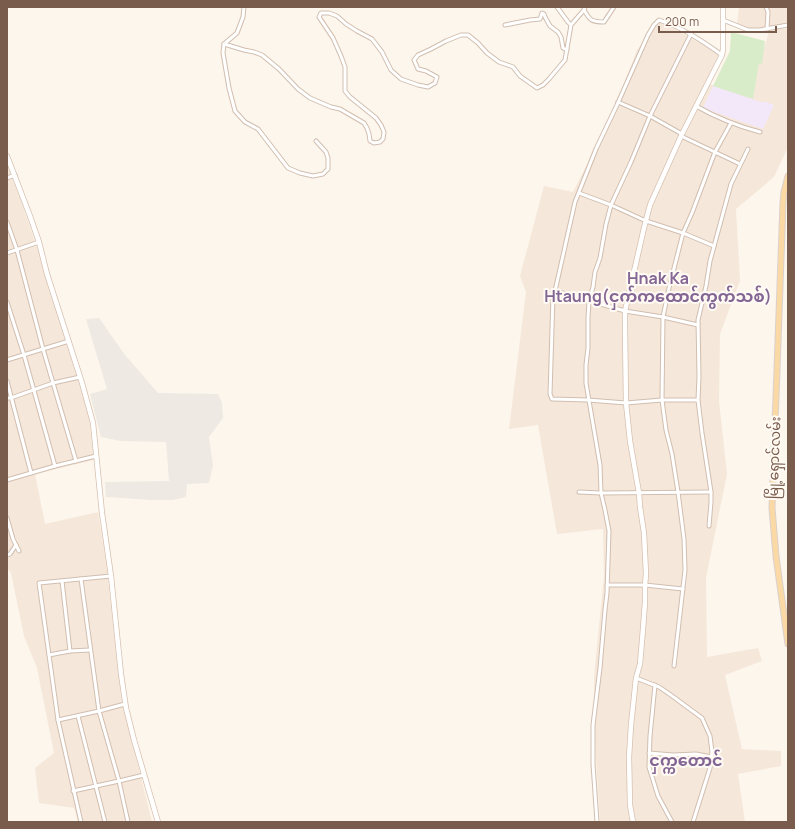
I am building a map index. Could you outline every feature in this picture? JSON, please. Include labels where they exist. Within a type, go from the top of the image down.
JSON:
[{"type":"main road","points":[[633,822],[630,804],[629,758],[636,678],[640,664],[646,574],[644,533],[630,441],[626,402],[625,311],[650,205],[681,135],[722,55],[723,7]]},
{"type":"main road","points":[[7,156],[39,242],[93,423],[102,513],[111,576],[125,704],[158,822]]},
{"type":"main road","name":"မြို့ရှောင်လမ်း","points":[[788,176],[783,203],[772,508],[776,556],[788,644]]},
{"type":"street","points":[[244,7],[243,17],[237,33],[224,44],[223,53],[229,88],[235,111],[245,122],[258,130],[288,168],[300,173],[313,176],[323,174],[328,169],[328,158],[326,152],[316,140]]},
{"type":"street","points":[[557,7],[572,25]]},
{"type":"street","points":[[224,44],[262,55],[279,69],[298,89],[310,98],[331,107],[340,109],[364,123],[367,128],[370,141],[374,143],[380,142],[383,139],[384,132],[376,118],[350,97],[345,91],[345,67],[333,38],[318,17],[321,13],[329,13],[337,16],[356,31],[372,39],[382,52],[391,70],[401,79],[418,85],[428,87],[435,83],[437,77],[426,71],[418,69],[414,60],[418,55],[446,41],[461,35],[468,35],[478,43],[487,54],[499,62],[513,67],[520,76],[537,88],[543,85],[565,60],[572,25],[584,8],[590,19],[597,22],[604,22],[614,7]]},
{"type":"street","points":[[766,7],[768,12],[767,29]]},
{"type":"street","points":[[505,25],[540,19],[542,14],[544,14],[550,26],[558,32],[561,37],[563,48],[567,50]]},
{"type":"street","points":[[698,400],[626,402],[552,399],[550,394],[553,296],[575,202],[596,149],[654,25],[659,20],[672,25],[691,34],[722,55]]},
{"type":"street","points":[[723,20],[748,30],[788,26]]},
{"type":"street","points":[[597,822],[592,764],[593,725],[607,593],[608,531],[605,510],[600,493],[600,466],[586,383],[589,301],[611,205],[650,116],[691,34]]},
{"type":"street","points":[[618,102],[650,116],[681,135],[740,164]]},
{"type":"street","points":[[696,106],[731,123],[760,132]]},
{"type":"street","points":[[674,666],[685,570],[684,540],[678,492],[662,400],[663,317],[683,233],[715,152],[731,123]]},
{"type":"street","points":[[709,526],[711,492],[698,400],[698,320],[710,261],[725,206],[740,164],[748,149]]},
{"type":"street","points":[[7,178],[14,175]]},
{"type":"street","points":[[579,193],[611,205],[646,221],[683,233],[714,246]]},
{"type":"street","points":[[7,222],[76,461]]},
{"type":"street","points":[[7,253],[39,242]]},
{"type":"street","points":[[555,291],[625,311],[663,317],[698,325]]},
{"type":"street","points":[[7,302],[24,355],[55,466]]},
{"type":"street","points":[[7,360],[69,342]]},
{"type":"street","points":[[7,398],[34,390],[53,382],[80,377]]},
{"type":"street","points":[[7,381],[31,473]]},
{"type":"street","points":[[7,480],[96,456]]},
{"type":"street","points":[[579,492],[711,492]]},
{"type":"street","points":[[7,518],[13,539],[19,551]]},
{"type":"street","points":[[7,555],[10,554],[16,545]]},
{"type":"street","points":[[81,822],[58,720],[40,582],[111,576]]},
{"type":"street","points":[[81,579],[99,712],[119,781],[128,822]]},
{"type":"street","points":[[62,580],[70,651]]},
{"type":"street","points":[[607,585],[645,585],[683,588]]},
{"type":"street","points":[[49,655],[70,651],[90,650]]},
{"type":"street","points":[[636,678],[654,685],[668,693],[702,718],[710,736],[712,752],[710,768],[693,822]]},
{"type":"street","points":[[654,685],[649,767],[658,796],[672,822]]},
{"type":"street","points":[[58,720],[99,712],[125,704]]},
{"type":"street","points":[[78,716],[105,822]]},
{"type":"street","points":[[649,753],[673,755],[696,754],[712,756]]},
{"type":"street","points":[[73,791],[144,774]]},
{"type":"shaded area","points":[[739,7],[788,7],[788,23],[754,31],[737,25]]},
{"type":"shaded area","points":[[661,22],[719,53],[708,84],[749,94],[770,29],[788,29],[788,147],[774,177],[736,209],[740,281],[720,334],[719,401],[727,474],[706,578],[707,657],[758,648],[762,661],[725,675],[742,749],[781,751],[781,766],[738,774],[745,822],[600,822],[595,743],[594,676],[604,576],[603,529],[557,534],[538,425],[509,429],[526,292],[520,276],[544,186],[573,192],[610,119],[637,50],[657,24]]},
{"type":"shaded area","points":[[713,86],[774,105],[763,129],[703,108]]},
{"type":"shaded area","points":[[7,165],[37,247],[89,417],[94,460],[35,474],[45,524],[98,512],[106,562],[121,696],[152,822],[78,822],[74,808],[39,803],[35,768],[54,753],[37,668],[24,636],[11,573],[7,568]]},
{"type":"shaded area","points":[[99,318],[125,355],[158,393],[218,394],[222,403],[223,418],[209,437],[213,465],[209,483],[187,484],[186,497],[173,500],[151,500],[106,497],[105,482],[169,481],[166,442],[120,441],[101,437],[90,394],[107,389],[86,319]]},
{"type":"green space","points":[[731,32],[765,41],[762,64],[759,63],[753,99],[713,86],[730,51]]},
{"type":"district","name":"Hnak Ka Htaung(ငှက်ကထောင်ကွက်သစ်)","points":[[658,287]]},
{"type":"district","name":"ငှက္ကတောင်","points":[[686,760]]}]
